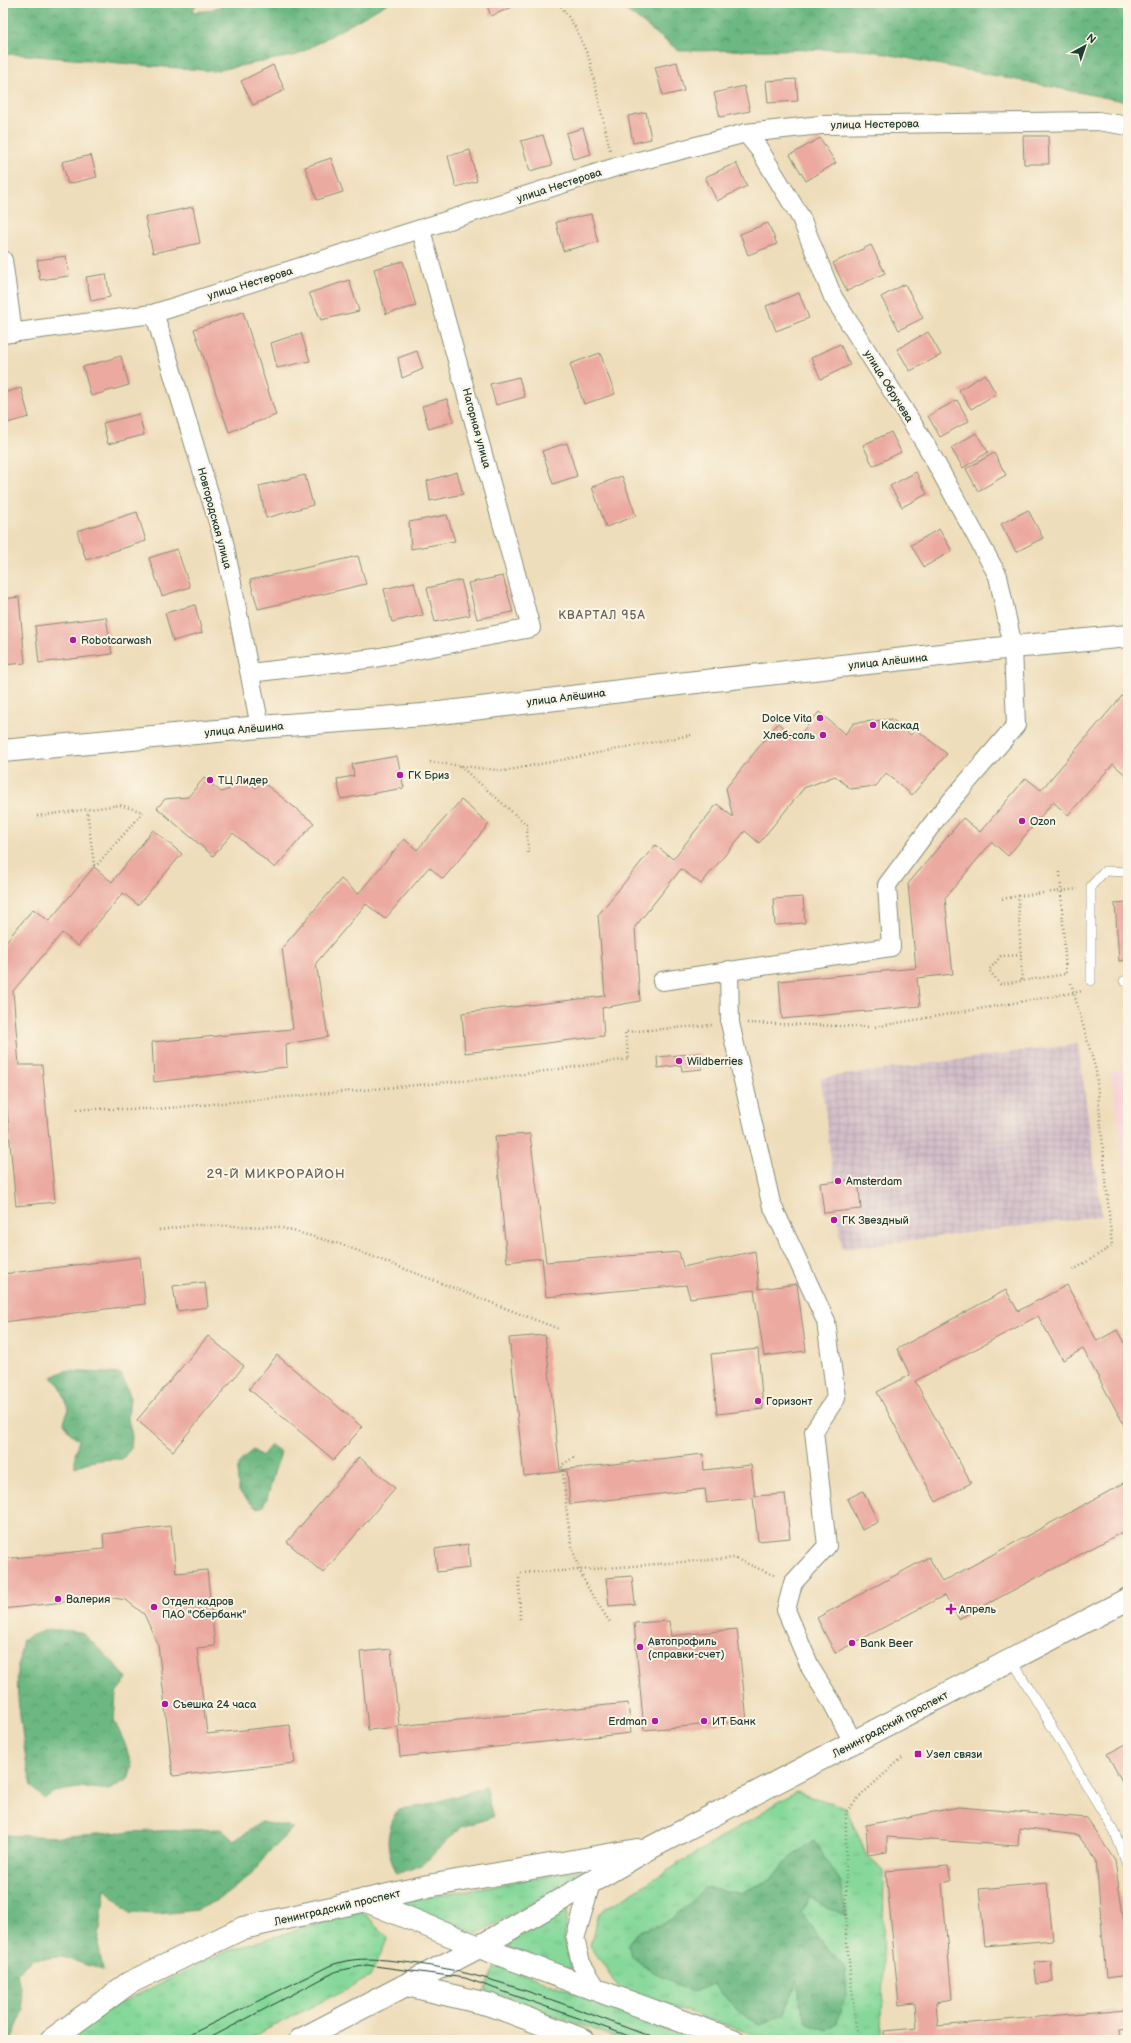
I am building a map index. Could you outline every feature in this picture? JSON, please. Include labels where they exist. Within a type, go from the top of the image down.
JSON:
[{"type":"main road","name":"улица Алёшина","points":[[3,751],[260,727],[423,715],[687,683],[1013,647],[1128,636]]},
{"type":"main road","name":"Ленинградский проспект","points":[[300,2040],[479,1947],[652,1847],[854,1744],[1128,1599]]},
{"type":"main road","name":"Ленинградский проспект","points":[[51,2040],[129,1982],[243,1928],[428,1886],[652,1847]]},
{"type":"main road","points":[[364,1900],[479,1947],[733,2040]]},
{"type":"main road","points":[[407,1985],[491,2005],[584,2040]]},
{"type":"street","name":"улица Нестерова","points":[[8,334],[152,314],[422,230],[616,167],[746,133],[829,125],[1098,121],[1128,126]]},
{"type":"street","name":"улица Обручева","points":[[729,970],[891,947],[887,885],[939,815],[1016,725],[1013,647],[998,576],[926,445],[833,296],[801,218],[759,149],[746,133]]},
{"type":"street","name":"Нагорная улица","points":[[250,673],[376,658],[531,628],[422,230]]},
{"type":"street","points":[[3,260],[8,334]]},
{"type":"street","name":"Новгородская улица","points":[[152,314],[157,322],[224,542],[260,727]]},
{"type":"street","points":[[662,981],[729,970],[730,1023],[771,1203],[826,1321],[836,1398],[814,1431],[827,1546],[793,1583],[786,1610],[811,1669],[854,1744]]},
{"type":"street","points":[[590,1882],[575,1940],[581,1963],[600,1992]]},
{"type":"lane","points":[[1090,986],[1091,886],[1105,871],[1128,872]]},
{"type":"lane","points":[[1012,1660],[1115,1833],[1128,1867]]},
{"type":"path","points":[[558,3],[575,27],[589,58],[609,146],[616,167]]},
{"type":"path","points":[[430,762],[504,771],[691,736]]},
{"type":"path","points":[[460,766],[526,825],[528,853]]},
{"type":"path","points":[[37,816],[120,805],[143,812],[97,865],[94,865],[87,810]]},
{"type":"path","points":[[1021,955],[1001,956],[989,970],[1000,984],[1066,974],[1060,872]]},
{"type":"path","points":[[1002,899],[1083,888]]},
{"type":"path","points":[[1018,896],[1022,981]]},
{"type":"path","points":[[1071,983],[1096,1071],[1112,1246],[1072,1271]]},
{"type":"path","points":[[76,1109],[157,1109],[504,1077],[629,1059],[625,1032],[730,1023],[874,1027],[1073,992],[1090,986]]},
{"type":"path","points":[[159,1230],[195,1224],[279,1227],[343,1245],[559,1329]]},
{"type":"path","points":[[574,1457],[562,1465],[574,1549],[580,1570],[593,1597],[610,1622]]},
{"type":"path","points":[[520,1619],[519,1573],[580,1570],[734,1558],[793,1583]]},
{"type":"path","points":[[864,2040],[856,2028],[846,1933],[846,1812],[860,1796],[902,1758]]},
{"type":"shaded area","points":[[1124,1029],[1128,1029],[1128,1192],[1111,1071],[1123,1071]]},
{"type":"shaded area","points":[[1078,1044],[1102,1216],[842,1249],[821,1078]]},
{"type":"green space","points":[[3,3],[197,3],[192,12],[206,11],[231,3],[388,3],[297,55],[213,71],[14,54],[3,55]]},
{"type":"green space","points":[[1128,3],[1128,102],[861,49],[679,51],[618,4]]},
{"type":"green space","points":[[65,1371],[121,1374],[130,1396],[128,1419],[132,1436],[131,1448],[122,1459],[98,1460],[75,1467],[75,1453],[79,1440],[69,1432],[64,1422],[69,1409],[60,1386],[52,1377]]},
{"type":"green space","points":[[271,1445],[281,1452],[267,1499],[262,1507],[256,1508],[239,1492],[238,1468],[243,1459],[253,1450],[262,1456]]},
{"type":"green space","points":[[48,1629],[81,1632],[115,1664],[127,1679],[116,1694],[114,1720],[125,1744],[132,1766],[128,1779],[109,1790],[84,1787],[54,1792],[44,1799],[32,1786],[26,1761],[18,1700],[17,1671],[23,1639]]},
{"type":"green space","points":[[485,1787],[493,1817],[461,1827],[422,1865],[397,1874],[390,1856],[388,1841],[391,1827],[398,1809],[424,1806]]},
{"type":"green space","points":[[795,1792],[845,1807],[868,1857],[884,1871],[882,2040],[769,2040],[619,1988],[590,1945],[599,1913]]},
{"type":"green space","points":[[261,1822],[293,1828],[267,1854],[252,1874],[220,1899],[197,1910],[159,1914],[129,1913],[105,1889],[98,1944],[103,1970],[63,1957],[32,1959],[17,1973],[24,2010],[11,2040],[4,2040],[3,1835],[58,1837],[123,1832],[221,1829],[234,1841]]},
{"type":"green space","points":[[814,1841],[839,1879],[847,1915],[827,1908],[810,1896],[802,1912],[818,1937],[845,1969],[847,1995],[836,2025],[827,2030],[807,2022],[800,2004],[796,1979],[785,2014],[759,2025],[738,2011],[713,1984],[693,1992],[650,1970],[631,1956],[628,1943],[640,1931],[662,1924],[674,1917],[704,1888],[740,1893],[770,1880],[791,1857]]},
{"type":"green space","points":[[597,1867],[477,1934],[395,1903]]},
{"type":"green space","points":[[568,1906],[564,1942],[572,1970],[504,1946]]},
{"type":"green space","points":[[361,1910],[388,1938],[370,1977],[246,2040],[68,2040],[113,2007],[222,1953]]},
{"type":"green space","points":[[496,1964],[705,2040],[622,2040],[485,1990]]},
{"type":"building","points":[[486,3],[510,3],[512,7],[491,16]]},
{"type":"building","points":[[677,62],[684,91],[663,96],[655,67]]},
{"type":"building","points":[[273,65],[285,90],[253,105],[241,81]]},
{"type":"building","points":[[796,79],[798,101],[768,103],[766,81]]},
{"type":"building","points":[[744,86],[750,111],[720,117],[714,93]]},
{"type":"building","points":[[646,112],[651,139],[633,143],[628,116]]},
{"type":"building","points":[[583,128],[591,154],[573,159],[566,133]]},
{"type":"building","points":[[543,135],[552,165],[530,171],[521,141]]},
{"type":"building","points":[[1023,136],[1048,136],[1049,164],[1024,164]]},
{"type":"building","points":[[820,138],[836,163],[806,181],[790,155]]},
{"type":"building","points":[[470,150],[477,181],[456,187],[448,156]]},
{"type":"building","points":[[91,155],[97,177],[68,184],[62,162]]},
{"type":"building","points":[[331,158],[343,192],[317,200],[305,167]]},
{"type":"building","points":[[736,163],[747,186],[717,201],[705,177]]},
{"type":"building","points":[[193,207],[200,243],[153,253],[145,217]]},
{"type":"building","points":[[591,214],[598,242],[563,251],[556,222]]},
{"type":"building","points":[[768,223],[777,244],[748,255],[740,234]]},
{"type":"building","points":[[871,245],[885,273],[847,291],[833,263]]},
{"type":"building","points":[[66,256],[69,276],[40,280],[37,260]]},
{"type":"building","points":[[403,261],[416,306],[386,314],[374,269]]},
{"type":"building","points":[[106,274],[110,297],[91,301],[86,277]]},
{"type":"building","points":[[349,280],[359,311],[321,320],[309,293]]},
{"type":"building","points":[[905,284],[923,318],[899,330],[881,297]]},
{"type":"building","points":[[799,293],[809,318],[776,331],[766,306]]},
{"type":"building","points":[[243,312],[276,415],[229,432],[194,329]]},
{"type":"building","points":[[928,332],[941,355],[910,371],[897,349]]},
{"type":"building","points":[[301,333],[310,361],[277,368],[271,343]]},
{"type":"building","points":[[840,344],[850,365],[821,379],[811,358]]},
{"type":"building","points":[[417,351],[423,369],[402,378],[398,358]]},
{"type":"building","points":[[600,353],[615,394],[584,404],[570,364]]},
{"type":"building","points":[[121,356],[129,385],[91,396],[83,367]]},
{"type":"building","points":[[985,374],[996,394],[971,409],[959,390]]},
{"type":"building","points":[[519,377],[525,397],[496,405],[490,384]]},
{"type":"building","points":[[21,388],[29,417],[3,424],[3,393]]},
{"type":"building","points":[[447,399],[454,421],[429,429],[422,406]]},
{"type":"building","points":[[957,400],[969,421],[940,437],[928,416]]},
{"type":"building","points":[[139,414],[144,435],[108,444],[103,423]]},
{"type":"building","points":[[891,432],[901,452],[873,466],[863,445]]},
{"type":"building","points":[[976,433],[988,452],[963,468],[951,448]]},
{"type":"building","points":[[567,443],[577,476],[553,484],[542,451]]},
{"type":"building","points":[[994,453],[1006,475],[978,491],[966,469]]},
{"type":"building","points":[[457,472],[463,494],[430,501],[427,481]]},
{"type":"building","points":[[916,472],[927,494],[902,507],[890,486]]},
{"type":"building","points":[[305,475],[313,505],[266,518],[259,486]]},
{"type":"building","points":[[622,476],[636,516],[606,527],[592,487]]},
{"type":"building","points":[[1028,510],[1043,538],[1016,552],[1001,524]]},
{"type":"building","points":[[137,512],[146,541],[86,560],[77,531]]},
{"type":"building","points":[[447,515],[455,541],[411,549],[409,522]]},
{"type":"building","points":[[939,529],[952,551],[924,567],[911,545]]},
{"type":"building","points":[[177,549],[190,587],[162,596],[149,558]]},
{"type":"building","points":[[358,556],[366,584],[258,609],[250,580]]},
{"type":"building","points":[[503,576],[513,612],[477,619],[468,583]]},
{"type":"building","points":[[461,580],[470,615],[435,622],[427,588]]},
{"type":"building","points":[[414,582],[423,615],[392,622],[384,589]]},
{"type":"building","points":[[19,597],[25,663],[3,665],[3,599]]},
{"type":"building","points":[[195,605],[202,633],[173,641],[165,613]]},
{"type":"building","name":"Robotcarwash","points":[[106,617],[112,654],[39,663],[35,626]]},
{"type":"building","points":[[1128,689],[1127,776],[1113,764],[1068,815],[1053,802],[1008,856],[992,842],[945,898],[953,974],[917,978],[920,1006],[782,1019],[779,981],[916,968],[908,884],[963,818],[980,832],[1026,778],[1041,790]]},
{"type":"building","points":[[819,712],[845,734],[854,723],[892,719],[911,735],[916,729],[947,754],[912,795],[886,773],[876,786],[851,789],[835,776],[804,788],[759,843],[745,831],[701,884],[681,869],[635,927],[640,1001],[602,1008],[604,1036],[465,1053],[462,1013],[605,996],[598,915],[655,845],[673,859],[717,804],[733,817],[726,788],[778,723],[796,739]]},
{"type":"building","points":[[397,756],[404,788],[341,799],[337,779],[354,776],[352,764]]},
{"type":"building","points":[[241,777],[256,788],[260,780],[314,823],[275,868],[233,833],[213,856],[157,808],[165,799],[188,797],[204,778],[221,792],[230,789]]},
{"type":"building","points":[[461,800],[489,824],[443,879],[429,867],[385,919],[366,904],[316,963],[328,1037],[286,1044],[287,1067],[154,1082],[152,1042],[293,1029],[282,948],[341,879],[358,894],[404,839],[417,850]]},
{"type":"building","points":[[153,830],[182,854],[138,905],[123,893],[78,946],[62,933],[13,991],[19,1065],[42,1065],[55,1202],[16,1206],[3,1068],[3,945],[33,909],[49,921],[94,867],[112,882]]},
{"type":"building","points":[[803,897],[805,923],[775,925],[773,899]]},
{"type":"building","points":[[1128,902],[1128,960],[1119,961],[1115,903]]},
{"type":"building","name":"Wildberries","points":[[700,1053],[702,1069],[682,1071],[681,1065],[658,1068],[657,1057]]},
{"type":"building","points":[[530,1134],[546,1262],[679,1252],[683,1267],[755,1251],[759,1289],[797,1284],[806,1351],[764,1356],[754,1290],[690,1298],[686,1285],[546,1297],[542,1258],[507,1262],[495,1136]]},
{"type":"building","points":[[858,1179],[861,1209],[824,1213],[820,1183]]},
{"type":"building","points":[[140,1257],[145,1304],[3,1322],[3,1274]]},
{"type":"building","points":[[205,1282],[208,1307],[177,1311],[173,1286]]},
{"type":"building","points":[[1067,1285],[1097,1341],[1117,1330],[1128,1350],[1128,1432],[1083,1349],[1063,1360],[1038,1316],[915,1381],[971,1483],[936,1502],[877,1392],[910,1375],[897,1349],[1006,1290],[1018,1311]]},
{"type":"building","points":[[545,1335],[560,1470],[703,1454],[704,1470],[751,1465],[755,1496],[785,1494],[790,1538],[758,1541],[753,1498],[707,1503],[705,1489],[570,1504],[567,1471],[524,1476],[509,1338]]},
{"type":"building","points":[[208,1336],[244,1366],[173,1451],[137,1420]]},
{"type":"building","points":[[758,1349],[763,1409],[717,1414],[711,1354]]},
{"type":"building","points":[[277,1355],[362,1427],[334,1460],[249,1389]]},
{"type":"building","points":[[359,1457],[395,1488],[323,1573],[287,1542]]},
{"type":"building","points":[[1128,1481],[1128,1529],[959,1619],[945,1595],[835,1653],[817,1618],[929,1557],[942,1582]]},
{"type":"building","points":[[863,1491],[878,1522],[862,1530],[847,1499]]},
{"type":"building","points":[[171,1526],[176,1573],[207,1570],[215,1646],[197,1648],[207,1734],[290,1725],[295,1763],[173,1776],[158,1645],[144,1614],[126,1600],[107,1597],[3,1609],[3,1559],[104,1549],[103,1534]]},
{"type":"building","points":[[468,1544],[470,1568],[437,1572],[435,1549]]},
{"type":"building","points":[[632,1576],[635,1604],[609,1606],[606,1578]]},
{"type":"building","points":[[669,1621],[671,1636],[737,1629],[747,1721],[644,1730],[634,1623]]},
{"type":"building","points":[[391,1649],[399,1726],[628,1703],[631,1733],[400,1757],[398,1727],[368,1730],[360,1652]]},
{"type":"building","points":[[1128,1743],[1128,1792],[1107,1754]]},
{"type":"building","points":[[959,1807],[1087,1818],[1115,1861],[1128,1950],[1128,1975],[1106,1978],[1096,1860],[1078,1835],[1019,1828],[1018,1846],[887,1837],[887,1852],[868,1855],[866,1825]]},
{"type":"building","points":[[948,1866],[951,1881],[942,1883],[952,1999],[936,2002],[938,2026],[1127,2009],[1128,2028],[1120,2029],[1121,2040],[885,2040],[884,2031],[917,2028],[915,2003],[899,2005],[886,1871]]},
{"type":"building","points":[[1047,1883],[1053,1940],[985,1946],[979,1889]]},
{"type":"building","points":[[1051,1961],[1053,1982],[1037,1984],[1034,1962]]},
{"type":"tram line","points":[[179,2040],[329,1966],[348,1961],[366,1959],[404,1962],[470,1974],[502,1983],[566,2005],[660,2040]]},
{"type":"tram line","points":[[206,2040],[337,1971],[367,1965],[465,1978],[640,2040]]},
{"type":"place","name":"Robotcarwash","points":[[73,640]]},
{"type":"place","name":"Dolce Vita","points":[[820,718]]},
{"type":"place","name":"Каскад","points":[[873,725]]},
{"type":"place","name":"Хлеб-соль","points":[[823,735]]},
{"type":"place","name":"ГК Бриз","points":[[400,775]]},
{"type":"place","name":"ТЦ Лидер","points":[[210,780]]},
{"type":"place","name":"Ozon","points":[[1022,821]]},
{"type":"place","name":"Wildberries","points":[[679,1061]]},
{"type":"place","name":"Amsterdam","points":[[838,1181]]},
{"type":"place","name":"ГК Звездный","points":[[834,1220]]},
{"type":"place","name":"Горизонт","points":[[758,1401]]},
{"type":"place","name":"Валерия","points":[[58,1599]]},
{"type":"place","name":"Отдел кадров ПАО \"Сбербанк\"","points":[[154,1607]]},
{"type":"place","name":"Апрель","points":[[951,1609]]},
{"type":"place","name":"Bank Beer","points":[[852,1643]]},
{"type":"place","name":"Автопрофиль (справки-счет)","points":[[640,1647]]},
{"type":"place","name":"Съешка 24 часа","points":[[165,1704]]},
{"type":"place","name":"Erdman","points":[[655,1721]]},
{"type":"place","name":"ИТ Банк","points":[[704,1721]]},
{"type":"place","name":"Узел связи","points":[[918,1754]]},
{"type":"district","name":"КВАРТАЛ 95А","points":[[602,615]]},
{"type":"district","name":"29-Й МИКРОРАЙОН","points":[[276,1173]]}]
